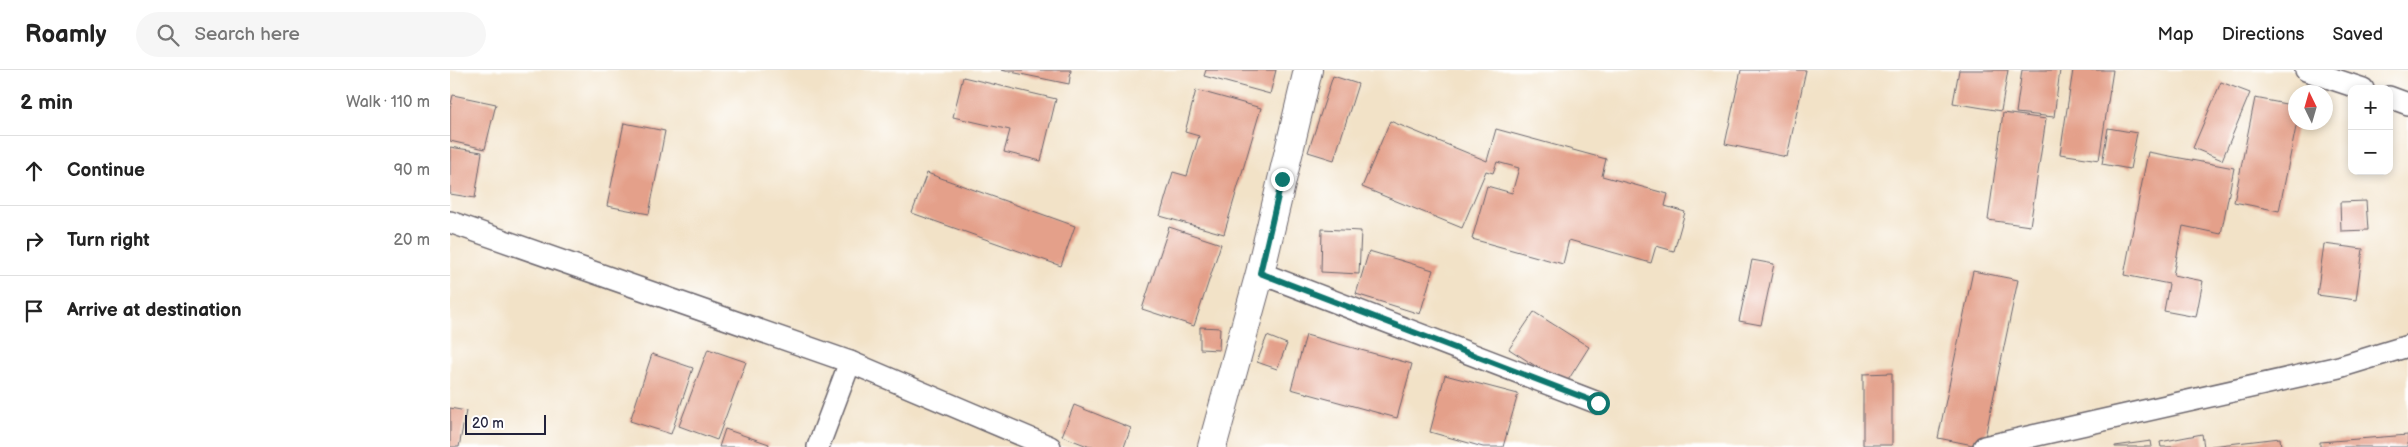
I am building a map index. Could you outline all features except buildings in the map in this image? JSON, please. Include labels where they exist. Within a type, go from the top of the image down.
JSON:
[{"type":"street","points":[[1212,447],[1260,273],[1308,70]]},
{"type":"street","points":[[2306,70],[2351,85]]},
{"type":"street","points":[[2393,99],[2408,104]]},
{"type":"street","points":[[450,222],[850,362],[1050,447]]},
{"type":"street","points":[[1260,273],[1598,403]]},
{"type":"street","points":[[1984,447],[2339,367],[2408,346]]},
{"type":"street","points":[[818,447],[850,362]]},
{"type":"route","points":[[1282,179],[1260,273],[1598,403]]}]
